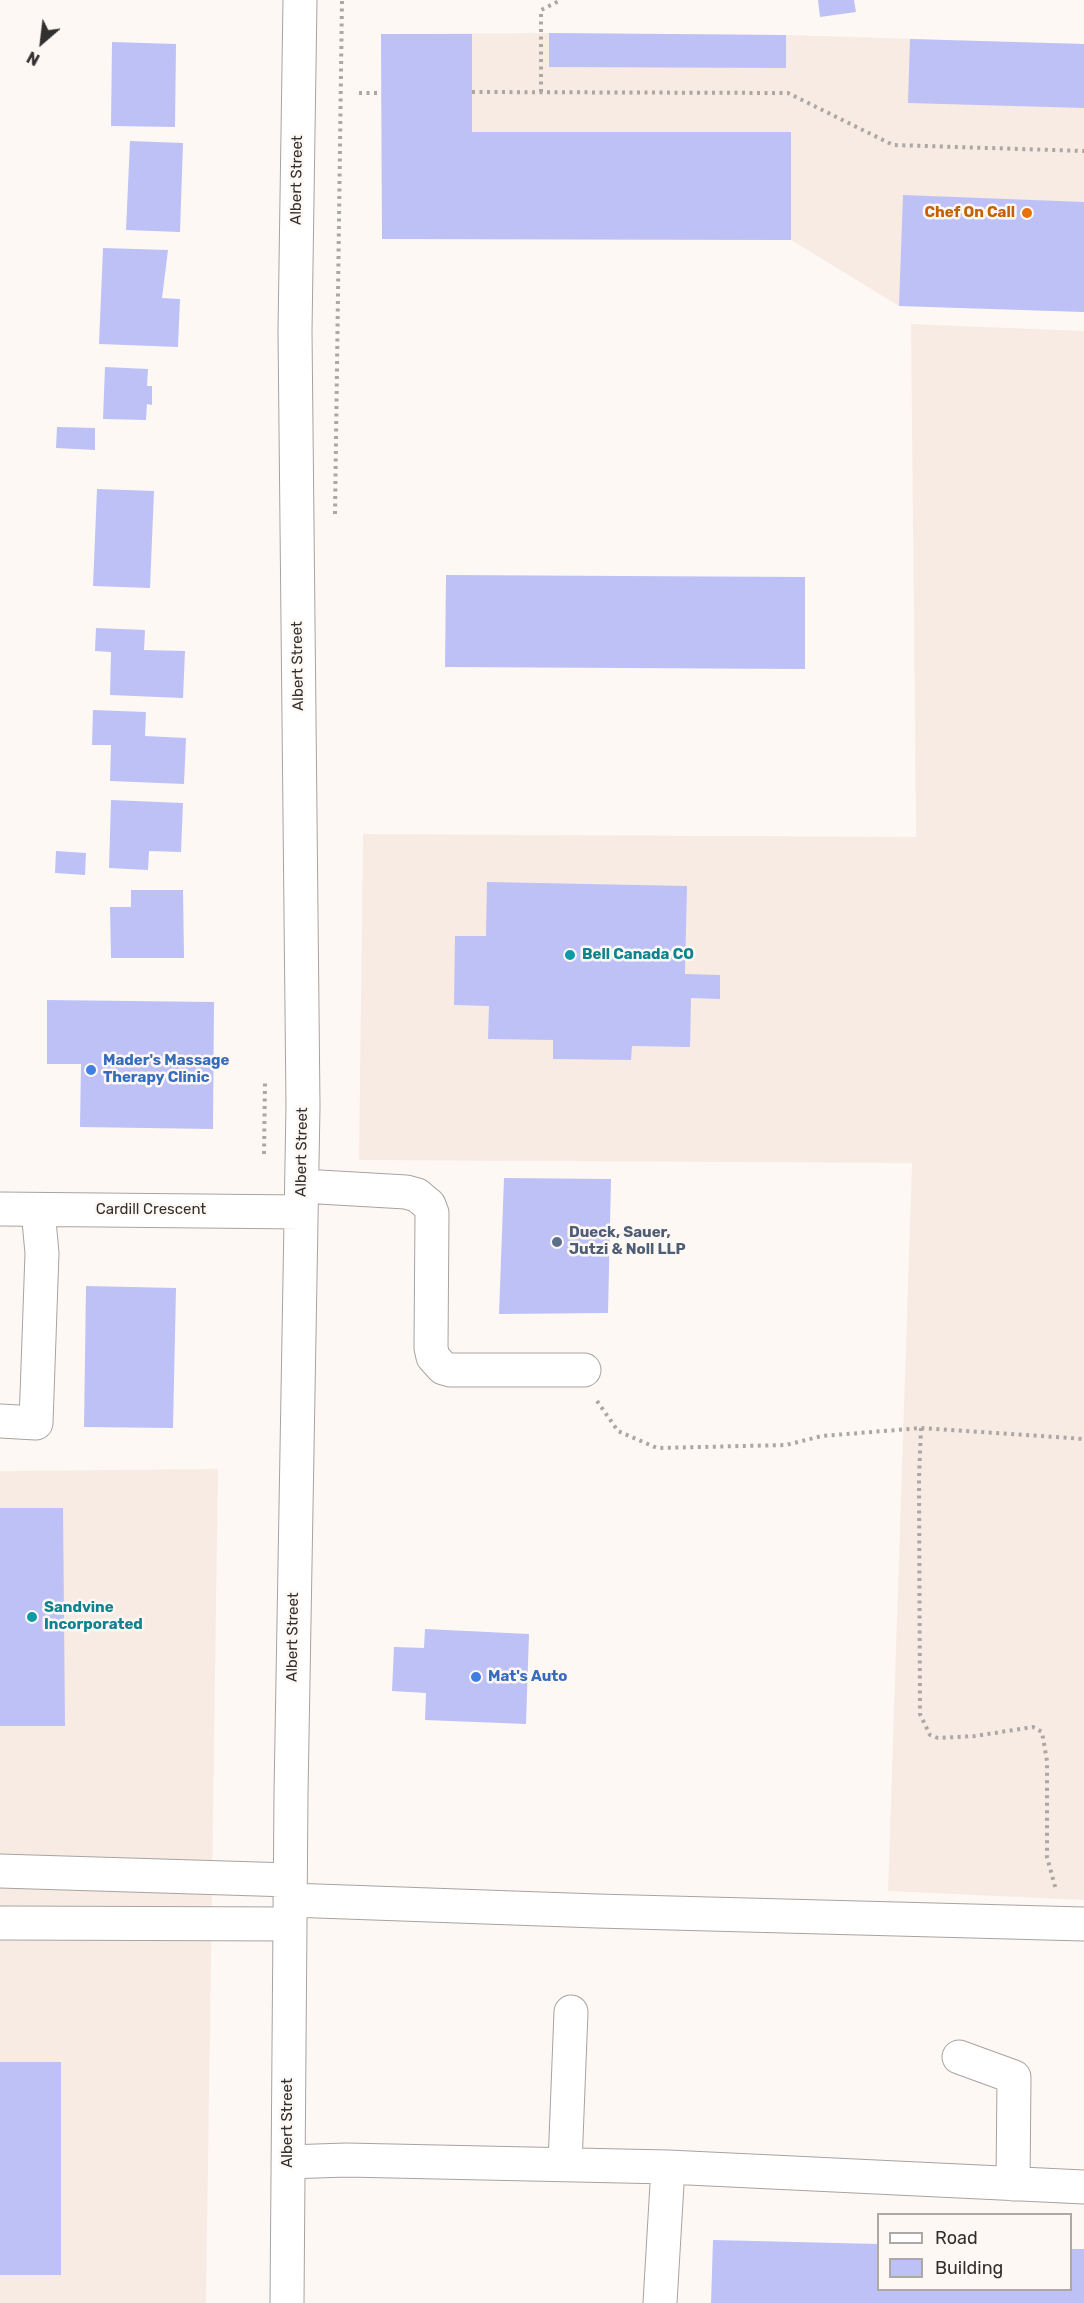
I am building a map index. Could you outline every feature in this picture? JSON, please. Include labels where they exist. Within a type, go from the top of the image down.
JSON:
[{"type":"street","name":"Albert Street","points":[[287,2303],[290,1901],[303,1106],[295,354],[300,0]]},
{"type":"street","name":"Cardill Crescent","points":[[0,1209],[264,1211],[301,1199],[406,1192],[417,1195],[429,1205],[432,1213],[431,1348],[433,1357],[443,1368],[450,1370],[584,1370]]},
{"type":"street","points":[[0,1421],[36,1423],[42,1253],[38,1210]]},
{"type":"street","points":[[0,1871],[290,1901],[1078,1924]]},
{"type":"street","points":[[0,1923],[290,1901]]},
{"type":"street","points":[[565,2164],[571,2012]]},
{"type":"street","points":[[959,2057],[1014,2077],[1013,2184]]},
{"type":"street","points":[[288,2162],[346,2160],[668,2167],[1084,2187]]},
{"type":"street","points":[[660,2303],[668,2167]]},
{"type":"path","points":[[542,92],[542,10],[561,0]]},
{"type":"path","points":[[472,92],[788,93],[893,145],[1084,151]]},
{"type":"path","points":[[358,93],[381,93]]},
{"type":"path","points":[[264,1211],[265,1080]]},
{"type":"path","points":[[584,1370],[602,1412],[618,1431],[657,1448],[786,1445],[822,1436],[921,1428],[1084,1439]]},
{"type":"path","points":[[921,1428],[919,1478],[920,1714],[930,1735],[938,1738],[975,1736],[1033,1727],[1042,1732],[1047,1761],[1047,1857],[1054,1886],[1078,1924]]},
{"type":"shaded area","points":[[381,34],[786,35],[1084,44],[1084,312],[899,306],[791,240],[382,239]]},
{"type":"shaded area","points":[[911,324],[1084,331],[1084,1900],[888,1891],[912,1163],[359,1160],[363,834],[916,837]]},
{"type":"shaded area","points":[[218,1469],[206,2303],[0,2303],[0,1471]]},
{"type":"building","points":[[818,0],[854,0],[856,12],[820,17]]},
{"type":"building","points":[[549,33],[786,35],[786,68],[549,67]]},
{"type":"building","points":[[381,34],[472,34],[472,132],[791,132],[791,240],[382,239]]},
{"type":"building","points":[[910,39],[1084,44],[1084,108],[908,103]]},
{"type":"building","points":[[112,42],[176,44],[175,127],[111,126]]},
{"type":"building","points":[[130,141],[183,143],[180,232],[126,230]]},
{"type":"building","points":[[903,195],[1084,202],[1084,312],[899,306]]},
{"type":"building","points":[[103,248],[168,250],[162,298],[180,299],[178,347],[99,344]]},
{"type":"building","points":[[105,367],[148,369],[147,386],[152,386],[152,405],[147,404],[146,420],[103,419]]},
{"type":"building","points":[[57,427],[95,428],[95,450],[56,448]]},
{"type":"building","points":[[97,489],[154,491],[150,588],[93,586]]},
{"type":"building","points":[[446,575],[805,577],[805,669],[445,667]]},
{"type":"building","points":[[96,628],[145,630],[144,650],[185,651],[183,698],[110,695],[111,652],[95,651]]},
{"type":"building","points":[[93,710],[146,712],[145,736],[186,738],[184,784],[110,781],[111,745],[92,745]]},
{"type":"building","points":[[111,800],[183,803],[181,852],[149,851],[148,870],[109,868]]},
{"type":"building","points":[[56,851],[86,853],[85,875],[55,873]]},
{"type":"building","name":"Bell Canada CO","points":[[487,882],[687,886],[685,974],[720,975],[720,999],[691,998],[690,1047],[632,1046],[631,1060],[553,1059],[553,1040],[488,1039],[489,1006],[454,1005],[455,936],[486,936]]},
{"type":"building","points":[[131,890],[183,890],[184,958],[111,958],[110,907],[131,907]]},
{"type":"building","points":[[47,1000],[214,1002],[213,1129],[80,1127],[81,1064],[47,1064]]},
{"type":"building","points":[[504,1178],[611,1179],[608,1313],[499,1314]]},
{"type":"building","points":[[86,1286],[176,1288],[173,1428],[84,1427]]},
{"type":"building","name":"Sandvine Incorporated","points":[[0,1508],[63,1508],[65,1726],[0,1726]]},
{"type":"building","points":[[425,1629],[529,1634],[526,1724],[425,1720],[426,1693],[392,1691],[394,1647],[424,1648]]},
{"type":"building","points":[[0,2062],[61,2062],[61,2275],[0,2275]]},
{"type":"building","points":[[713,2240],[877,2244],[877,2291],[1072,2291],[1072,2249],[1084,2249],[1084,2303],[711,2303]]},
{"type":"place","name":"Chef On Call","points":[[1027,213]]},
{"type":"place","name":"Bell Canada CO","points":[[570,955]]},
{"type":"place","name":"Mader's Massage Therapy Clinic","points":[[91,1070]]},
{"type":"place","name":"Dueck, Sauer, Jutzi & Noll LLP","points":[[557,1242]]},
{"type":"place","name":"Sandvine Incorporated","points":[[32,1617]]},
{"type":"place","name":"Mat's Auto","points":[[476,1677]]}]
